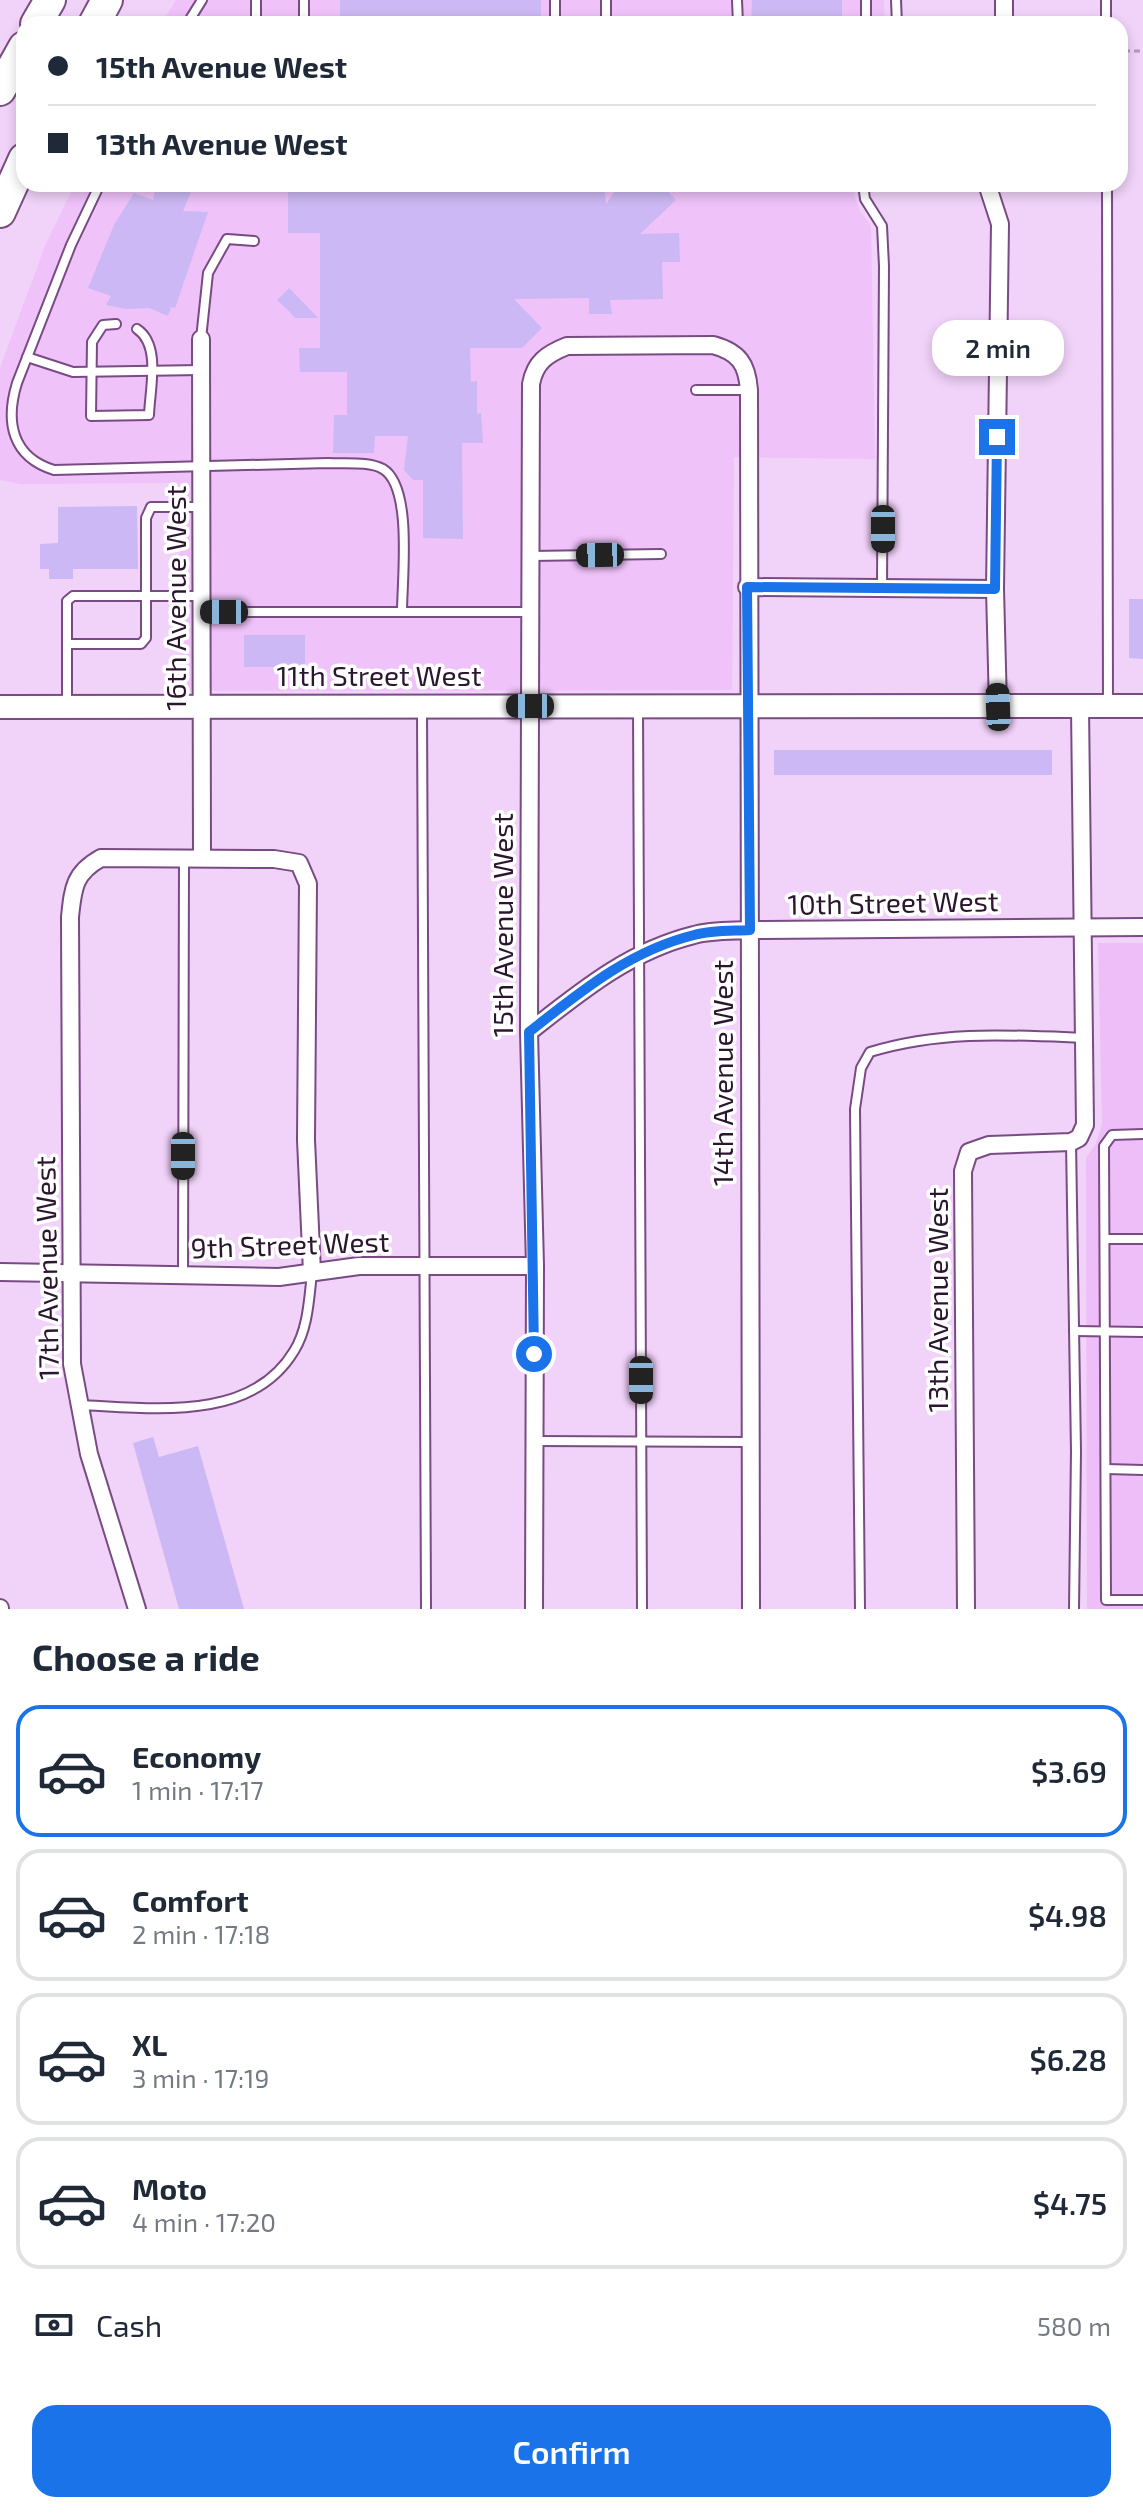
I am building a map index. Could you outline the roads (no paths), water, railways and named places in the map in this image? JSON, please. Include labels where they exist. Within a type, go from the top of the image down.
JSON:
[{"type":"highway","points":[[0,90],[16,61]]},
{"type":"highway","points":[[0,212],[16,177]]},
{"type":"main road","name":"11th Street West","points":[[0,707],[1143,706]]},
{"type":"street","points":[[990,192],[1000,224],[995,589],[998,707]]},
{"type":"street","name":"16th Avenue West","points":[[201,339],[202,858]]},
{"type":"street","name":"14th Avenue West","points":[[531,384],[534,370],[548,353],[567,346],[713,345],[732,350],[747,369],[750,930],[748,1442],[751,1609]]},
{"type":"street","name":"15th Avenue West","points":[[531,384],[529,1032],[535,1266],[534,1609]]},
{"type":"street","points":[[747,587],[995,589]]},
{"type":"street","points":[[1071,1142],[1079,1138],[1085,1125],[1080,707]]},
{"type":"street","name":"17th Avenue West","points":[[137,1609],[77,1405],[72,1364],[70,917],[74,883],[84,867],[101,858],[184,858]]},
{"type":"street","points":[[184,858],[274,859],[299,863],[308,884],[306,1140],[312,1272]]},
{"type":"street","name":"10th Street West","points":[[529,1032],[595,981],[639,953],[696,934],[750,930],[1143,927]]},
{"type":"street","name":"13th Avenue West","points":[[966,1609],[963,1171],[969,1152],[989,1145],[1071,1142]]},
{"type":"street","name":"9th Street West","points":[[0,1272],[279,1277],[359,1266],[535,1266]]},
{"type":"lane","points":[[96,192],[71,245],[10,406],[15,441],[37,465],[54,470],[328,463],[371,465],[384,470],[398,485],[402,503],[402,612]]},
{"type":"lane","points":[[864,192],[865,199],[882,226],[884,266],[882,587]]},
{"type":"lane","points":[[1107,192],[1108,706]]},
{"type":"lane","points":[[201,339],[208,273],[227,239],[254,241]]},
{"type":"lane","points":[[116,324],[103,325],[92,342],[91,416],[149,415],[151,347],[148,336],[137,329]]},
{"type":"lane","points":[[27,357],[73,372],[201,370]]},
{"type":"lane","points":[[696,390],[749,390]]},
{"type":"lane","points":[[67,644],[141,644],[146,638],[146,518],[151,507],[203,507]]},
{"type":"lane","points":[[531,556],[661,554]]},
{"type":"lane","points":[[67,707],[67,601],[73,596],[145,596],[202,604],[402,612],[530,612]]},
{"type":"lane","points":[[422,706],[426,1609]]},
{"type":"lane","points":[[638,706],[642,1609]]},
{"type":"lane","points":[[183,1276],[184,858]]},
{"type":"lane","points":[[860,1609],[855,1109],[861,1068],[870,1052],[903,1042],[949,1035],[1085,1038]]},
{"type":"lane","points":[[1143,1134],[1112,1135],[1104,1146],[1106,1600],[1143,1600]]},
{"type":"lane","points":[[1071,1142],[1074,1609]]},
{"type":"lane","points":[[1106,1239],[1143,1239]]},
{"type":"lane","points":[[77,1405],[169,1409],[242,1396],[273,1378],[295,1351],[303,1328],[312,1272]]},
{"type":"lane","points":[[1074,1331],[1143,1332]]},
{"type":"lane","points":[[534,1441],[748,1442]]},
{"type":"lane","points":[[1106,1469],[1143,1470]]}]
